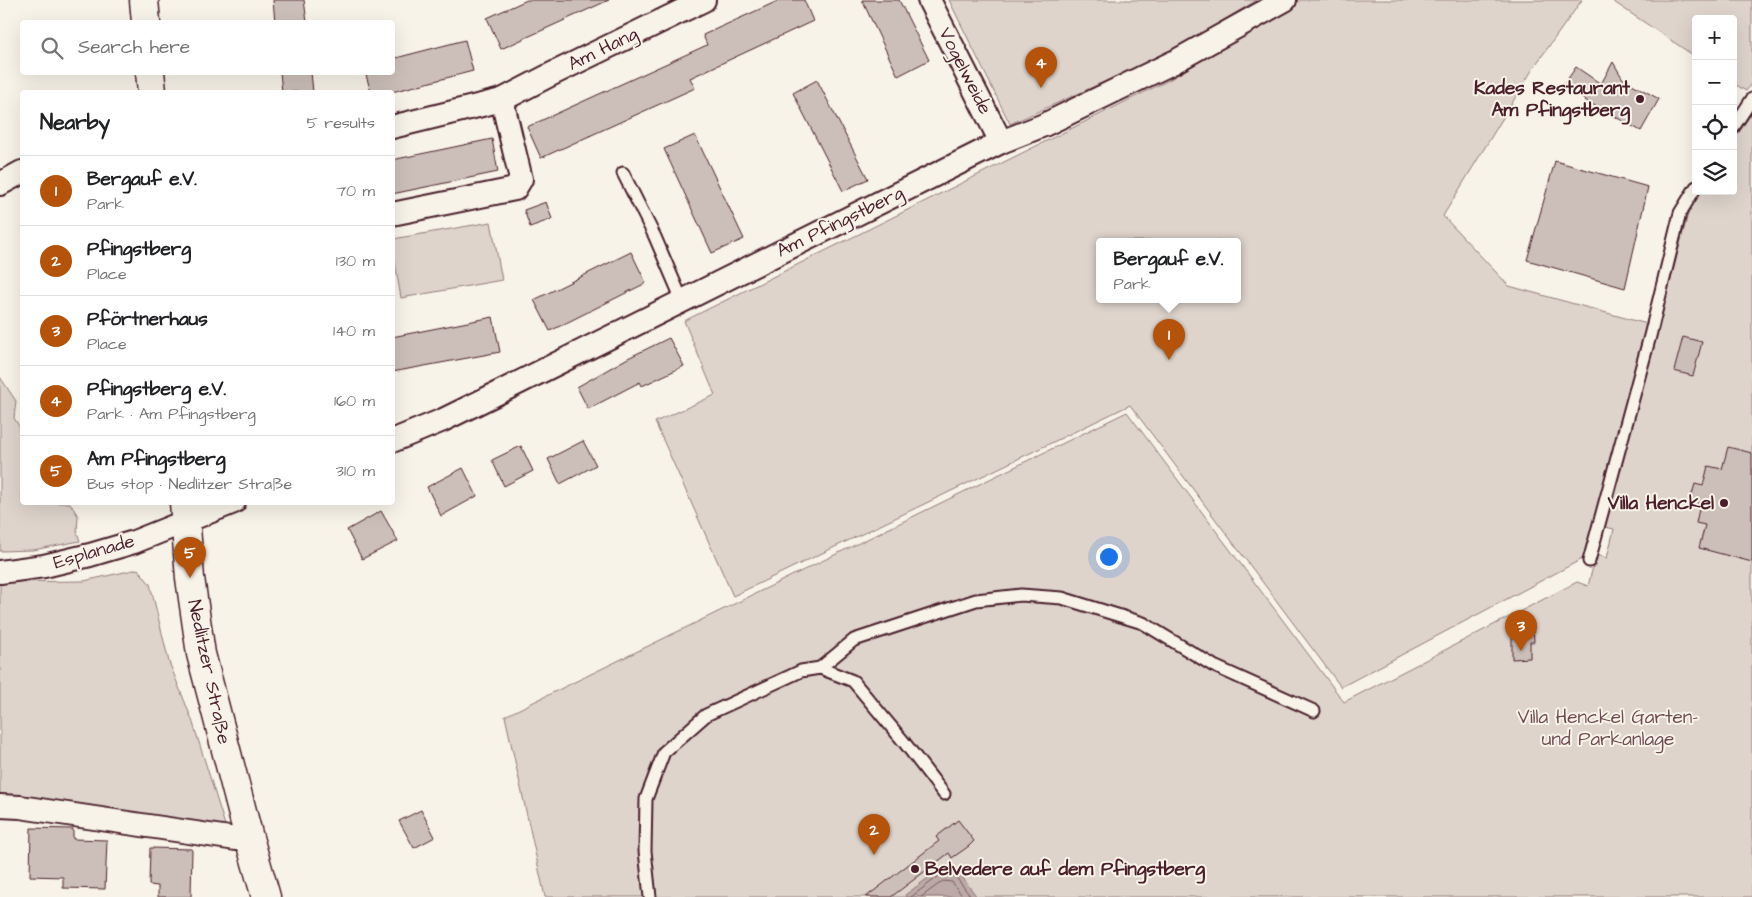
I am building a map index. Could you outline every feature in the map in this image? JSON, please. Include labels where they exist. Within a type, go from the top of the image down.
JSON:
[{"type":"main road","points":[[144,0],[146,20]]},
{"type":"main road","points":[[150,75],[152,90]]},
{"type":"main road","name":"Nedlitzer Straße","points":[[185,512],[190,578],[201,654],[266,897]]},
{"type":"street","name":"Am Hang","points":[[395,126],[502,100],[550,74],[704,0]]},
{"type":"street","name":"Vogelweide","points":[[929,0],[1001,142]]},
{"type":"street","name":"Am Pfingstberg","points":[[395,440],[443,420],[1001,142],[1044,125],[1174,62],[1285,0]]},
{"type":"street","points":[[395,213],[515,189],[521,179],[502,100]]},
{"type":"street","points":[[0,184],[20,173]]},
{"type":"street","points":[[185,512],[219,505]]},
{"type":"street","name":"Esplanade","points":[[0,572],[44,566],[134,542],[185,512]]},
{"type":"street","points":[[0,806],[20,807],[236,839],[249,838]]},
{"type":"lane","points":[[1737,122],[1752,99]]},
{"type":"lane","points":[[624,173],[682,300]]},
{"type":"lane","points":[[1589,561],[1650,336],[1680,213],[1692,194]]},
{"type":"lane","points":[[650,897],[644,852],[646,799],[664,752],[706,715],[801,671],[820,668],[854,640],[976,600],[1021,596],[1062,598],[1143,623],[1214,666],[1314,711]]},
{"type":"lane","points":[[820,668],[853,682],[904,742],[944,794]]},
{"type":"green space","points":[[949,0],[1257,0],[1169,53],[1010,124]]},
{"type":"green space","points":[[1301,0],[1582,0],[1534,67],[1443,216],[1509,286],[1647,324],[1586,557],[1341,687],[1130,405],[733,596],[655,422],[715,395],[684,321],[1169,80]]},
{"type":"green space","points":[[1611,0],[1752,0],[1752,82],[1746,91],[1737,85],[1737,15],[1692,15],[1692,54]]},
{"type":"green space","name":"Villa Henckel Garten- und Parkanlage","points":[[1752,113],[1752,897],[545,897],[505,716],[1127,412],[1344,702],[1577,582],[1588,586],[1596,555],[1607,558],[1614,529],[1605,527],[1689,210],[1698,195],[1737,195],[1737,135]]},
{"type":"green space","points":[[491,222],[502,280],[401,298],[395,263],[395,239]]},
{"type":"green space","points":[[0,377],[16,401],[14,418],[20,428],[20,505],[71,505],[78,516],[77,532],[80,541],[33,550],[0,551]]},
{"type":"green space","points":[[138,569],[150,584],[169,662],[192,720],[229,838],[0,806],[0,582],[84,581]]},
{"type":"water","points":[[943,867],[950,871],[956,869],[977,897],[906,897],[905,895]]},
{"type":"building","points":[[273,0],[304,0],[307,20],[275,20]]},
{"type":"building","points":[[527,0],[609,0],[501,49],[487,18]]},
{"type":"building","points":[[780,0],[804,0],[813,21],[690,78],[695,88],[541,158],[527,127],[707,45],[703,35]]},
{"type":"building","points":[[862,0],[899,0],[929,60],[898,76]]},
{"type":"building","points":[[465,40],[473,71],[395,91],[370,90],[366,75],[395,75],[395,58]]},
{"type":"building","points":[[1613,62],[1623,79],[1659,99],[1641,131],[1563,86],[1576,67],[1601,84]]},
{"type":"building","points":[[280,75],[311,75],[313,90],[282,90]]},
{"type":"building","points":[[817,80],[868,179],[843,191],[793,93]]},
{"type":"building","points":[[695,135],[744,239],[712,253],[664,149]]},
{"type":"building","points":[[492,139],[498,172],[395,193],[395,159]]},
{"type":"building","points":[[1555,161],[1648,187],[1625,288],[1527,260]]},
{"type":"building","points":[[546,202],[552,219],[530,227],[524,210]]},
{"type":"building","points":[[631,252],[646,283],[550,331],[534,300]]},
{"type":"building","points":[[493,317],[500,352],[395,371],[395,336]]},
{"type":"building","points":[[1683,337],[1702,342],[1693,376],[1674,371]]},
{"type":"building","points":[[669,338],[684,366],[642,386],[640,382],[588,409],[577,387],[628,358]]},
{"type":"building","points":[[583,441],[596,465],[560,484],[548,459]]},
{"type":"building","points":[[521,446],[533,471],[504,486],[492,460]]},
{"type":"building","name":"Villa Henckel","points":[[1728,447],[1752,453],[1752,562],[1699,548],[1705,525],[1696,523],[1700,504],[1690,501],[1695,484],[1703,486],[1708,466],[1722,469]]},
{"type":"building","points":[[463,468],[477,496],[441,516],[427,487]]},
{"type":"building","points":[[381,511],[398,541],[362,559],[347,530]]},
{"type":"building","points":[[1512,624],[1533,624],[1534,642],[1530,642],[1530,658],[1512,659]]},
{"type":"building","points":[[421,810],[435,837],[414,848],[399,821]]},
{"type":"building","name":"Belvedere auf dem Pfingstberg","points":[[958,820],[974,841],[969,846],[952,858],[949,853],[891,897],[866,897],[939,841],[936,837]]},
{"type":"building","points":[[31,828],[73,829],[73,839],[107,840],[105,889],[63,888],[63,877],[30,876]]},
{"type":"building","points":[[150,848],[192,849],[191,897],[158,897],[158,886],[149,885]]},
{"type":"place","name":"Pfingstberg e.V.","points":[[1041,88]]},
{"type":"place","name":"Kades Restaurant Am Pfingstberg","points":[[1640,99]]},
{"type":"place","name":"Bergauf e.V.","points":[[1169,360]]},
{"type":"place","name":"Villa Henckel","points":[[1724,503]]},
{"type":"place","name":"Am Pfingstberg","points":[[190,578]]},
{"type":"place","name":"Pförtnerhaus","points":[[1521,651]]},
{"type":"place","name":"Pfingstberg","points":[[874,855]]},
{"type":"place","name":"Belvedere auf dem Pfingstberg","points":[[915,869]]}]
